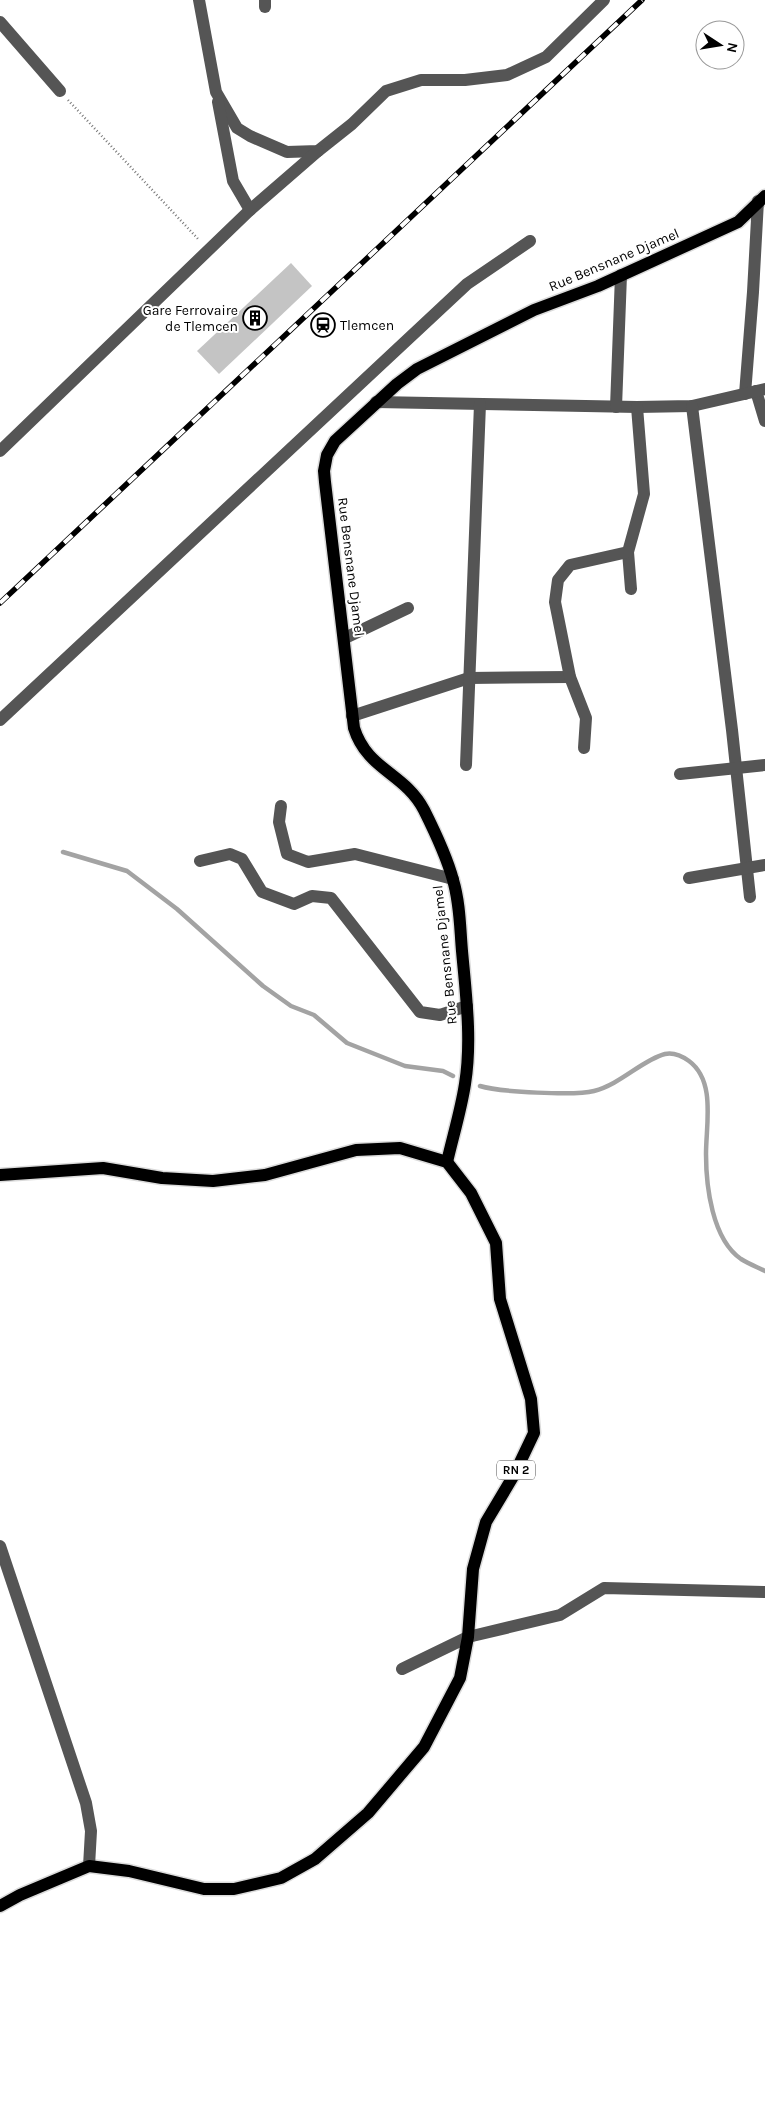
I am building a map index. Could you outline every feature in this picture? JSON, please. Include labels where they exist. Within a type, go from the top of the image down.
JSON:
[{"type":"main road","name":"Rue Bensnane Djamel","points":[[447,1162],[465,1084],[468,1047],[458,903],[453,879],[424,809],[413,792],[372,759],[362,749],[357,739],[352,716],[345,638],[324,471],[327,455],[335,441],[376,402],[417,369],[534,310],[621,275],[738,222],[761,199]]},
{"type":"main road","points":[[0,1175],[103,1168],[162,1178],[213,1181],[265,1175],[356,1150],[400,1148],[447,1162]]},
{"type":"main road","name":"RN 2","points":[[0,1906],[20,1895],[89,1866],[128,1870],[204,1889],[234,1889],[282,1878],[315,1859],[368,1813],[424,1747],[460,1678],[468,1637],[473,1568],[486,1522],[514,1475],[534,1433],[531,1399],[500,1299],[496,1244],[470,1193],[447,1162]]},
{"type":"street","points":[[199,0],[233,181],[250,210]]},
{"type":"street","points":[[0,451],[250,210],[352,124],[386,91],[422,80],[465,80],[507,75],[546,57],[604,0]]},
{"type":"street","points":[[0,22],[60,91]]},
{"type":"street","points":[[216,92],[237,128],[250,136],[288,152],[318,151]]},
{"type":"street","points":[[761,199],[753,292],[755,391],[765,421]]},
{"type":"street","points":[[0,720],[467,284],[530,241]]},
{"type":"street","points":[[616,407],[621,275]]},
{"type":"street","points":[[376,402],[616,407],[692,406],[755,391]]},
{"type":"street","points":[[466,765],[480,404]]},
{"type":"street","points":[[692,406],[750,897]]},
{"type":"street","points":[[631,589],[628,552],[644,494],[637,407]]},
{"type":"street","points":[[584,748],[586,718],[570,677],[555,602],[558,580],[570,565],[628,552]]},
{"type":"street","points":[[345,638],[408,608]]},
{"type":"street","points":[[352,716],[470,678],[570,677]]},
{"type":"street","points":[[680,774],[765,765]]},
{"type":"street","points":[[281,806],[279,822],[287,854],[308,862],[355,854],[453,879]]},
{"type":"street","points":[[200,861],[230,854],[242,858],[262,892],[294,904],[312,896],[331,898],[420,1012],[440,1015],[466,1006]]},
{"type":"street","points":[[690,878],[765,865]]},
{"type":"street","points":[[0,1546],[86,1803],[91,1832],[89,1866]]},
{"type":"street","points":[[402,1669],[468,1637],[560,1615],[604,1588],[765,1592]]},
{"type":"path","points":[[60,91],[208,251]]},
{"type":"building","name":"Gare Ferrovaire de Tlemcen","points":[[291,263],[312,286],[219,374],[197,351]]},
{"type":"waterway","points":[[63,852],[127,871],[177,909],[263,986],[291,1006],[314,1015],[347,1043],[405,1066],[443,1071],[453,1076]]},
{"type":"waterway","points":[[480,1086],[519,1092],[594,1091],[604,1088],[656,1057],[665,1054],[675,1054],[686,1059],[697,1070],[703,1080],[706,1091],[708,1104],[707,1181],[717,1225],[723,1239],[731,1250],[741,1259],[765,1271]]},
{"type":"railway","points":[[0,603],[642,0]]},
{"type":"place","name":"Gare Ferrovaire de Tlemcen","points":[[255,318]]},
{"type":"place","name":"Tlemcen","points":[[323,325]]}]
